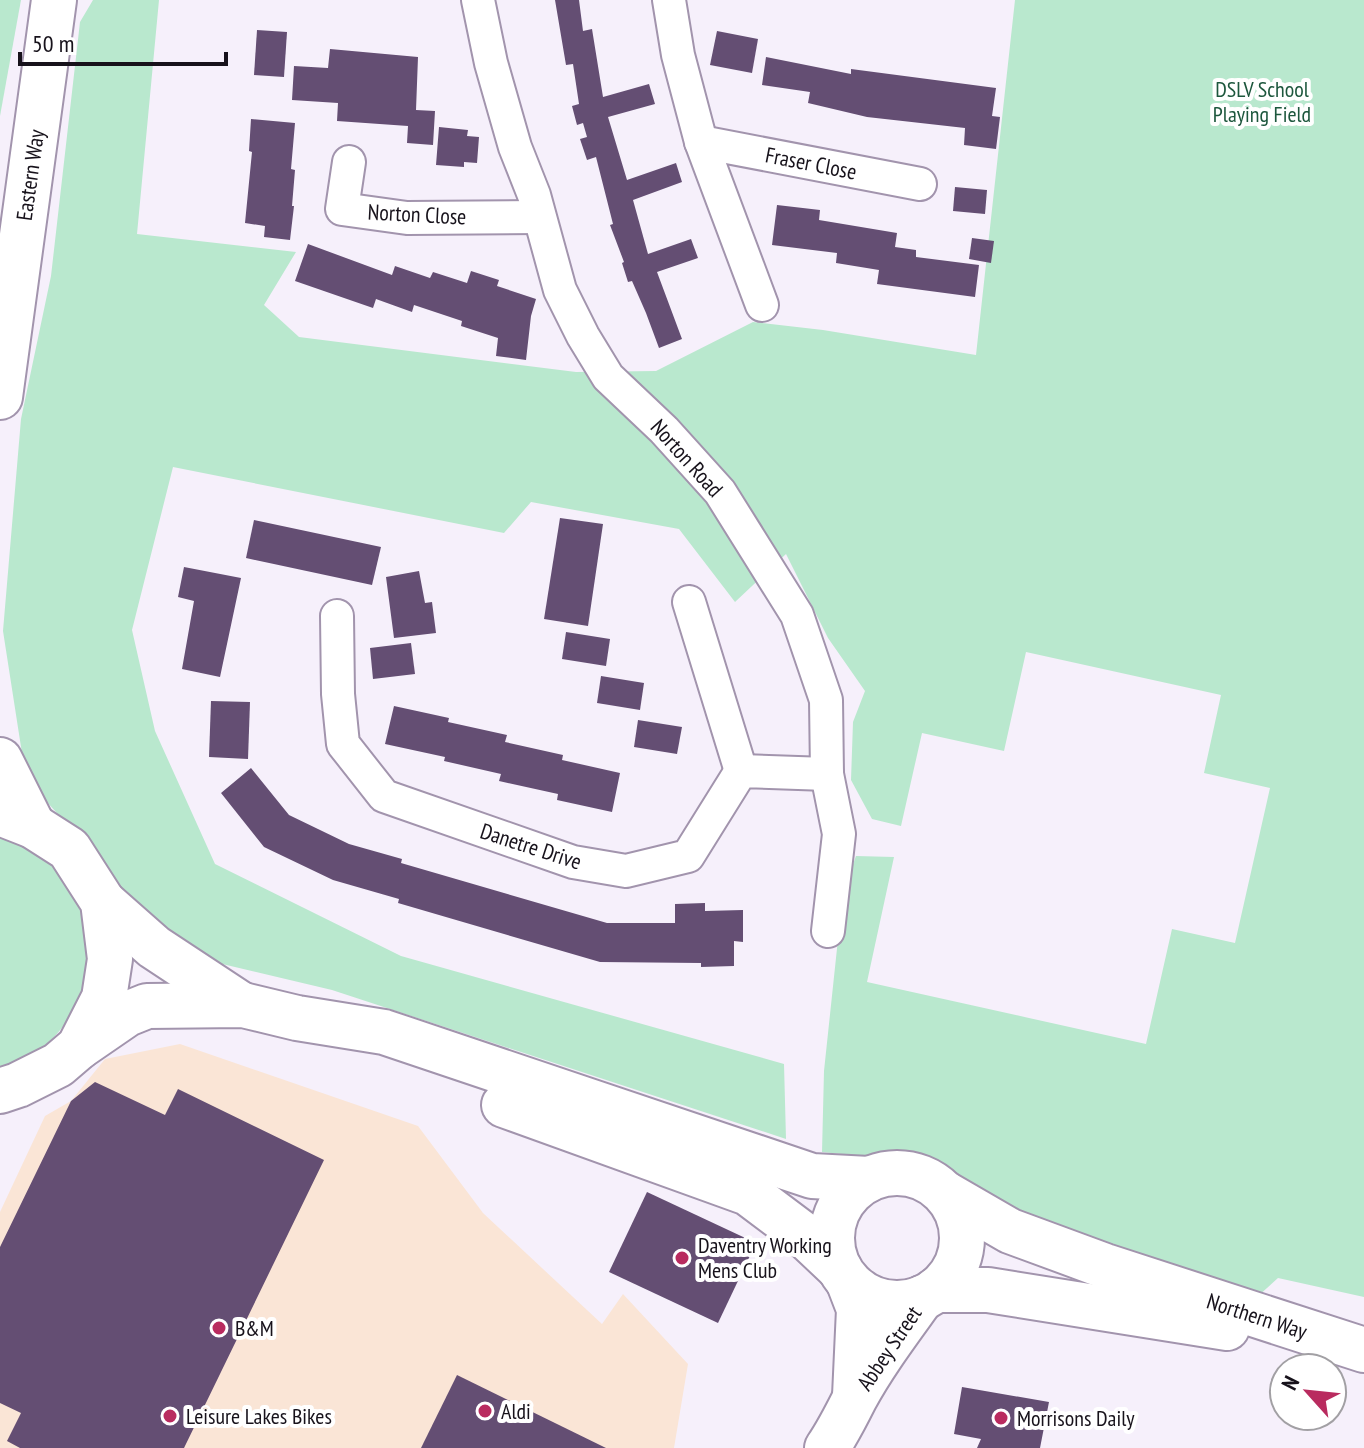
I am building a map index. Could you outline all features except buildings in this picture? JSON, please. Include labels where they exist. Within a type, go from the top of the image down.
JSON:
[{"type":"main road","name":"Eastern Way","points":[[0,397],[54,0]]},
{"type":"main road","points":[[0,760],[16,820],[69,849],[103,902],[154,947],[243,1005]]},
{"type":"main road","points":[[79,1047],[104,998],[110,959],[103,902]]},
{"type":"main road","points":[[1,1092],[58,1065],[127,1014],[147,1006],[243,1005],[297,1018],[384,1032],[812,1176],[869,1179],[897,1173],[914,1175],[946,1194],[956,1210],[961,1231],[960,1255],[950,1275],[929,1294],[903,1303],[879,1301],[860,1292],[804,1235],[748,1193],[374,1058],[297,1018]]},
{"type":"main road","points":[[844,1275],[833,1250],[832,1229],[838,1210],[851,1191],[869,1179]]},
{"type":"main road","name":"Northern Way","points":[[946,1194],[1010,1231],[1105,1266],[1360,1349]]},
{"type":"main road","name":"Abbey Street","points":[[844,1275],[859,1309],[855,1398]]},
{"type":"main road","name":"Northern Way","points":[[929,1294],[988,1290],[1360,1349]]},
{"type":"main road","name":"Abbey Street","points":[[827,1448],[886,1348],[929,1294]]},
{"type":"street","name":"Norton Road","points":[[478,0],[491,63],[560,290],[583,336],[608,377],[664,430],[720,492],[797,615],[826,700],[827,774],[839,834],[828,931]]},
{"type":"street","points":[[669,0],[678,55],[701,142],[762,305]]},
{"type":"street","name":"Fraser Close","points":[[701,142],[920,184]]},
{"type":"street","name":"Norton Close","points":[[349,162],[342,209],[407,218],[539,217]]},
{"type":"street","points":[[689,602],[741,771],[827,774]]},
{"type":"street","name":"Danetre Drive","points":[[337,616],[338,694],[343,744],[384,796],[573,862],[626,871],[688,856],[741,771]]},
{"type":"shaded area","points":[[180,1044],[418,1126],[483,1213],[602,1324],[623,1294],[688,1364],[674,1448],[0,1448],[0,1212],[45,1116],[71,1101],[105,1059]]},
{"type":"green space","points":[[0,0],[21,0],[0,116]]},
{"type":"green space","name":"DSLV School Playing Field","points":[[93,0],[159,0],[137,234],[296,252],[264,305],[299,337],[576,372],[656,371],[753,322],[976,355],[1015,0],[1364,0],[1364,1297],[1278,1278],[1257,1297],[1000,1208],[967,1187],[910,1161],[822,1152],[824,1071],[843,892],[856,856],[894,857],[867,982],[1146,1044],[1172,929],[1235,943],[1270,788],[1204,773],[1221,695],[1026,652],[1004,751],[922,733],[901,826],[872,819],[851,780],[853,722],[865,691],[828,638],[786,554],[735,602],[679,529],[531,502],[504,533],[173,467],[132,630],[155,731],[215,864],[401,956],[784,1064],[786,1139],[332,990],[197,958],[120,890],[76,834],[26,779],[3,631],[21,419],[51,276],[80,22]]},
{"type":"green space","points":[[0,837],[38,854],[65,881],[82,915],[87,952],[82,990],[65,1023],[38,1050],[0,1067]]},
{"type":"place","name":"Daventry Working Mens Club","points":[[682,1258]]},
{"type":"place","name":"B&M","points":[[219,1328]]},
{"type":"place","name":"Aldi","points":[[485,1411]]},
{"type":"place","name":"Leisure Lakes Bikes","points":[[170,1416]]},
{"type":"place","name":"Morrisons Daily","points":[[1001,1418]]}]
